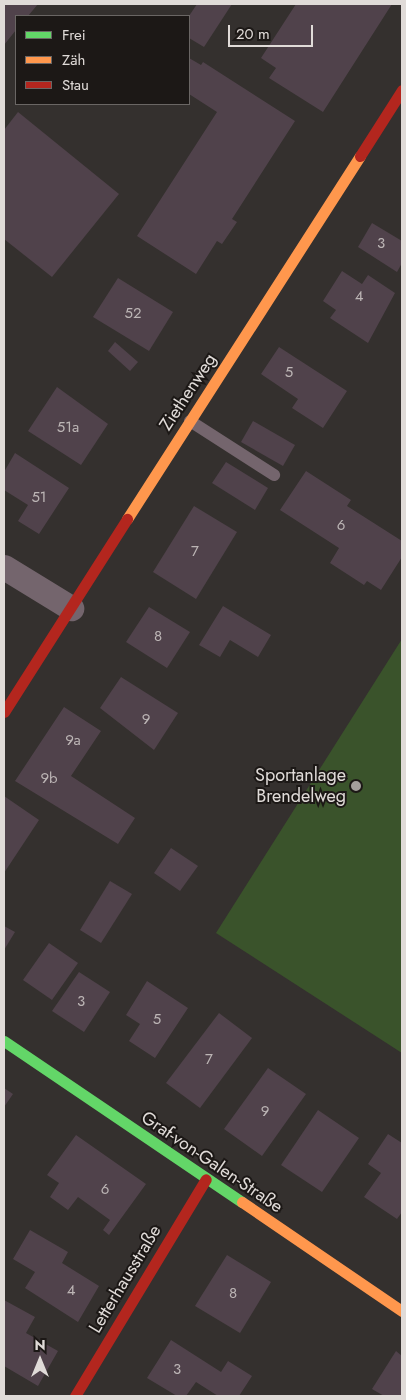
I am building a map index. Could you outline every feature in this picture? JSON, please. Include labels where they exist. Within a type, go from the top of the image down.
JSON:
[{"type":"street","name":"Ziethenweg","points":[[4,712],[402,90]]},
{"type":"street","points":[[4,567],[71,608]]},
{"type":"street","name":"Graf-von-Galen-Straße","points":[[4,1041],[402,1311]]},
{"type":"street","name":"Letterhausstraße","points":[[75,1396],[206,1179]]},
{"type":"lane","points":[[190,422],[274,475]]},
{"type":"green space","name":"Sportanlage Brendelweg","points":[[402,639],[402,1053],[216,933]]},
{"type":"building","points":[[4,4],[38,4],[29,15],[15,15],[15,31],[4,45]]},
{"type":"building","points":[[197,4],[232,4],[204,47],[190,39],[190,15]]},
{"type":"building","points":[[296,4],[392,4],[323,112],[269,78],[276,68],[261,58]]},
{"type":"building","points":[[190,59],[201,65],[203,62],[295,121],[232,219],[237,222],[222,244],[217,241],[196,274],[137,236],[217,112],[190,95]]},
{"type":"building","points":[[18,112],[119,194],[52,277],[4,239],[4,130]]},
{"type":"building","points":[[372,223],[402,241],[402,263],[397,272],[358,247]]},
{"type":"building","points":[[342,271],[362,284],[368,275],[395,293],[368,343],[330,318],[336,310],[323,301]]},
{"type":"building","points":[[118,278],[173,312],[149,351],[93,317]]},
{"type":"building","points":[[115,342],[138,362],[130,371],[108,351]]},
{"type":"building","points":[[279,347],[347,391],[323,428],[292,408],[298,399],[261,374]]},
{"type":"building","points":[[57,387],[108,424],[81,465],[28,431]]},
{"type":"building","points":[[253,421],[295,445],[283,466],[241,442]]},
{"type":"building","points":[[15,453],[69,488],[39,534],[18,521],[28,505],[4,490],[4,472]]},
{"type":"building","points":[[226,462],[268,488],[255,510],[212,483]]},
{"type":"building","points":[[306,471],[351,500],[347,506],[402,541],[402,557],[381,590],[367,581],[364,585],[330,563],[339,548],[280,510]]},
{"type":"building","points":[[194,506],[237,532],[196,599],[153,572]]},
{"type":"building","points":[[223,606],[271,635],[258,657],[230,640],[220,657],[199,645]]},
{"type":"building","points":[[149,607],[190,632],[167,668],[126,642]]},
{"type":"building","points":[[121,677],[178,713],[154,750],[100,708]]},
{"type":"building","points":[[64,707],[101,731],[71,776],[135,818],[118,844],[15,781]]},
{"type":"building","points":[[4,796],[39,820],[4,873]]},
{"type":"building","points":[[171,848],[198,866],[180,891],[154,873]]},
{"type":"building","points":[[110,881],[132,894],[101,943],[80,930]]},
{"type":"building","points":[[4,926],[15,932],[4,950]]},
{"type":"building","points":[[49,943],[78,963],[52,1000],[23,980]]},
{"type":"building","points":[[79,972],[110,992],[84,1032],[52,1011]]},
{"type":"building","points":[[147,981],[188,1008],[155,1058],[129,1041],[140,1024],[126,1015]]},
{"type":"building","points":[[219,1013],[252,1038],[200,1108],[166,1083]]},
{"type":"building","points":[[268,1068],[306,1094],[262,1156],[224,1129]]},
{"type":"building","points":[[4,1088],[13,1094],[4,1107]]},
{"type":"building","points":[[318,1110],[359,1138],[322,1192],[281,1165]]},
{"type":"building","points":[[388,1134],[402,1143],[402,1212],[397,1219],[364,1197],[381,1173],[368,1164]]},
{"type":"building","points":[[76,1135],[146,1184],[109,1235],[103,1230],[110,1220],[78,1197],[68,1210],[50,1197],[59,1183],[47,1175]]},
{"type":"building","points":[[30,1230],[68,1252],[62,1263],[99,1286],[78,1322],[25,1288],[35,1272],[13,1259]]},
{"type":"building","points":[[227,1255],[271,1282],[240,1333],[195,1306]]},
{"type":"building","points":[[4,1300],[35,1317],[26,1333],[58,1351],[38,1386],[4,1366]]},
{"type":"building","points":[[171,1340],[221,1372],[228,1361],[252,1376],[239,1396],[218,1396],[196,1382],[186,1396],[177,1396],[147,1378]]},
{"type":"building","points":[[396,1351],[402,1356],[402,1396],[384,1396],[372,1389]]},
{"type":"traffic: fast","points":[[4,1041],[242,1202]]},
{"type":"traffic: slow","points":[[127,519],[360,156]]},
{"type":"traffic: slow","points":[[242,1202],[402,1311]]},
{"type":"traffic: jam","points":[[360,156],[402,90]]},
{"type":"traffic: jam","points":[[4,712],[127,519]]},
{"type":"traffic: jam","points":[[75,1396],[206,1179]]},
{"type":"place","name":"Sportanlage Brendelweg","points":[[356,786]]}]
